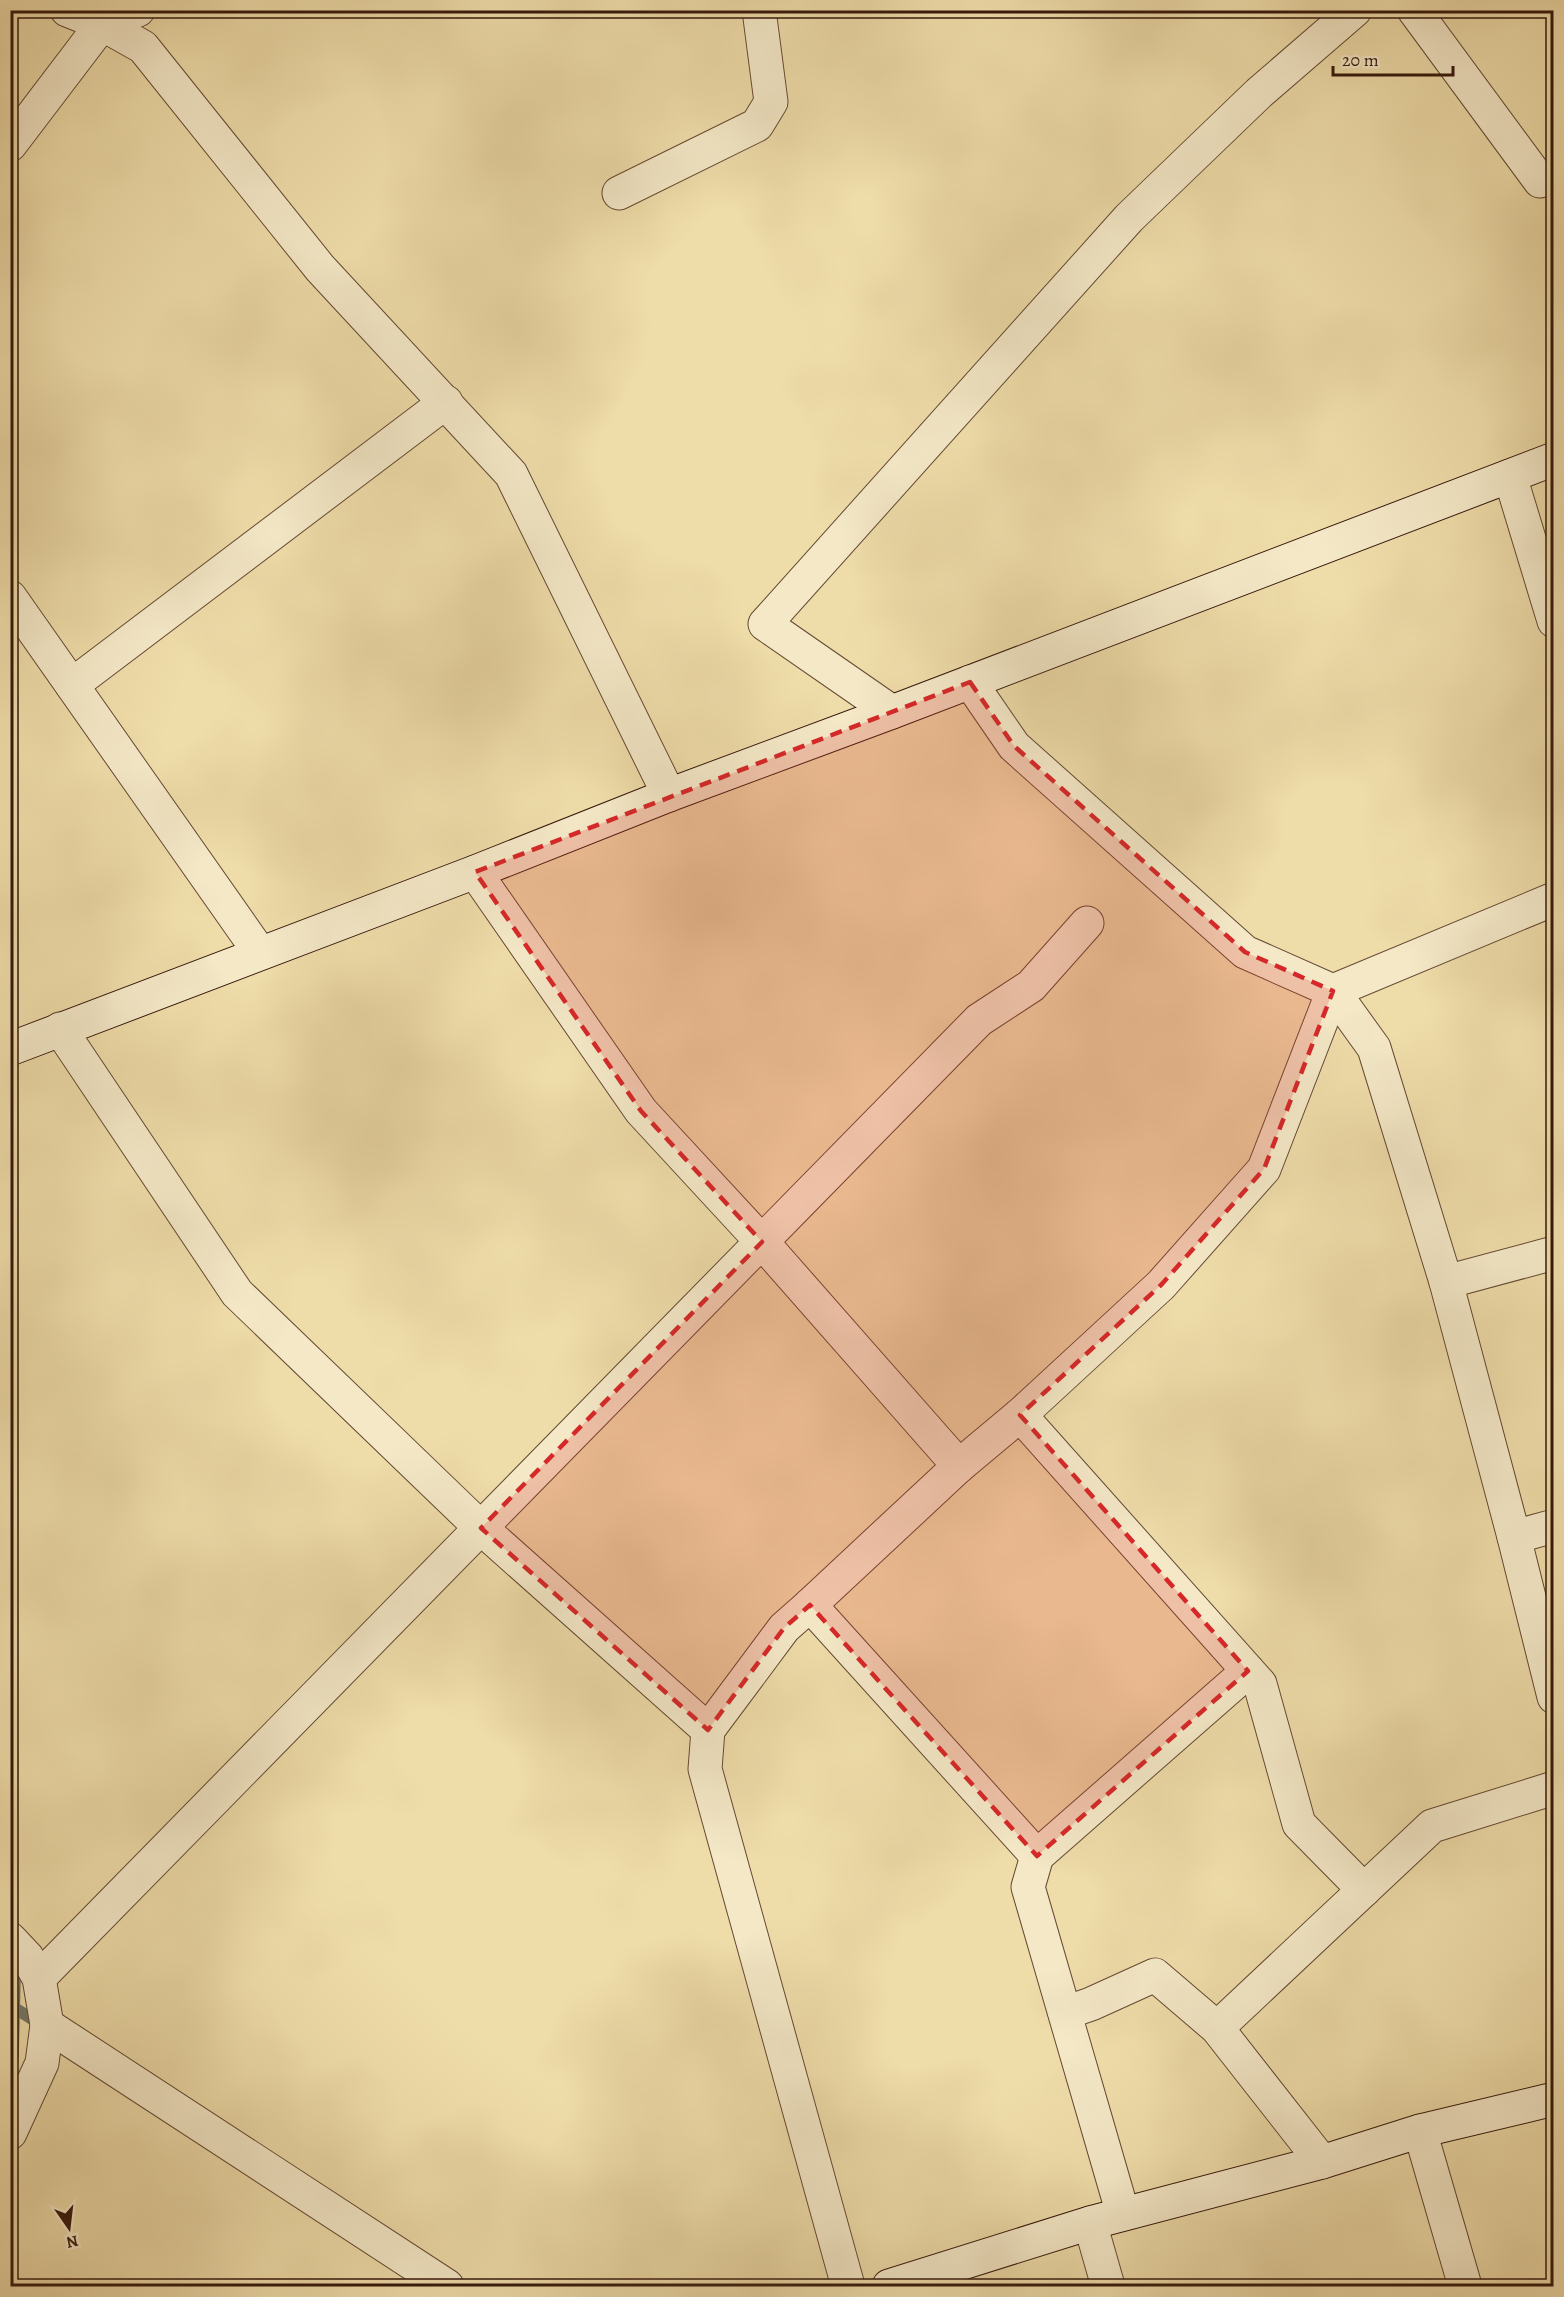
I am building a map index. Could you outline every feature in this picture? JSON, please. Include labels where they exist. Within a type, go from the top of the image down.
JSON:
[{"type":"street","points":[[67,10],[102,24],[143,46],[320,268],[511,474],[669,795]]},
{"type":"street","points":[[10,145],[102,24],[138,10]]},
{"type":"street","points":[[619,193],[757,125],[771,102],[759,10]]},
{"type":"street","points":[[892,712],[765,624],[1129,218],[1258,93],[1355,10]]},
{"type":"street","points":[[1414,10],[1540,181]]},
{"type":"street","points":[[72,685],[446,402]]},
{"type":"street","points":[[10,1049],[475,872],[669,795],[1554,459]]},
{"type":"street","points":[[1510,476],[1554,621]]},
{"type":"street","points":[[10,597],[260,953]]},
{"type":"street","points":[[970,682],[1014,746],[1245,952],[1333,992],[1374,1048],[1446,1282],[1554,1697]]},
{"type":"street","points":[[475,872],[641,1111],[762,1242],[959,1466]]},
{"type":"street","points":[[848,2286],[705,1769],[708,1730],[784,1628],[959,1466],[1020,1415],[1161,1285],[1264,1169],[1333,992],[1554,899]]},
{"type":"street","points":[[39,1978],[980,1020],[1031,986],[1087,923]]},
{"type":"street","points":[[60,1029],[237,1293],[481,1528],[708,1730]]},
{"type":"street","points":[[1446,1282],[1554,1252]]},
{"type":"street","points":[[1020,1415],[1260,1684],[1299,1824],[1364,1890]]},
{"type":"street","points":[[1514,1537],[1554,1527]]},
{"type":"street","points":[[810,1605],[1037,1856]]},
{"type":"street","points":[[1123,2214],[1029,1887],[1037,1856],[1248,1671]]},
{"type":"street","points":[[1217,2028],[1432,1826],[1554,1788]]},
{"type":"street","points":[[10,1939],[27,1958],[39,1978],[47,2025],[42,2063],[10,2133]]},
{"type":"street","points":[[1065,2013],[1091,2004],[1155,1975],[1217,2028],[1322,2162]]},
{"type":"street","points":[[47,2025],[447,2286]]},
{"type":"street","points":[[889,2286],[1090,2223],[1322,2162],[1420,2131],[1554,2099]]},
{"type":"street","points":[[1420,2131],[1465,2286]]},
{"type":"street","points":[[1090,2223],[1108,2286]]},
{"type":"highlighted area","points":[[970,682],[1014,746],[1245,952],[1333,991],[1264,1169],[1161,1285],[1020,1415],[1248,1671],[1037,1856],[810,1605],[784,1628],[708,1730],[481,1528],[762,1242],[641,1111],[475,872]]},
{"type":"shaded area","points":[[11,1975],[20,1979],[18,2057],[11,2070]]},
{"type":"waterway","points":[[10,2005],[43,2026]]}]
